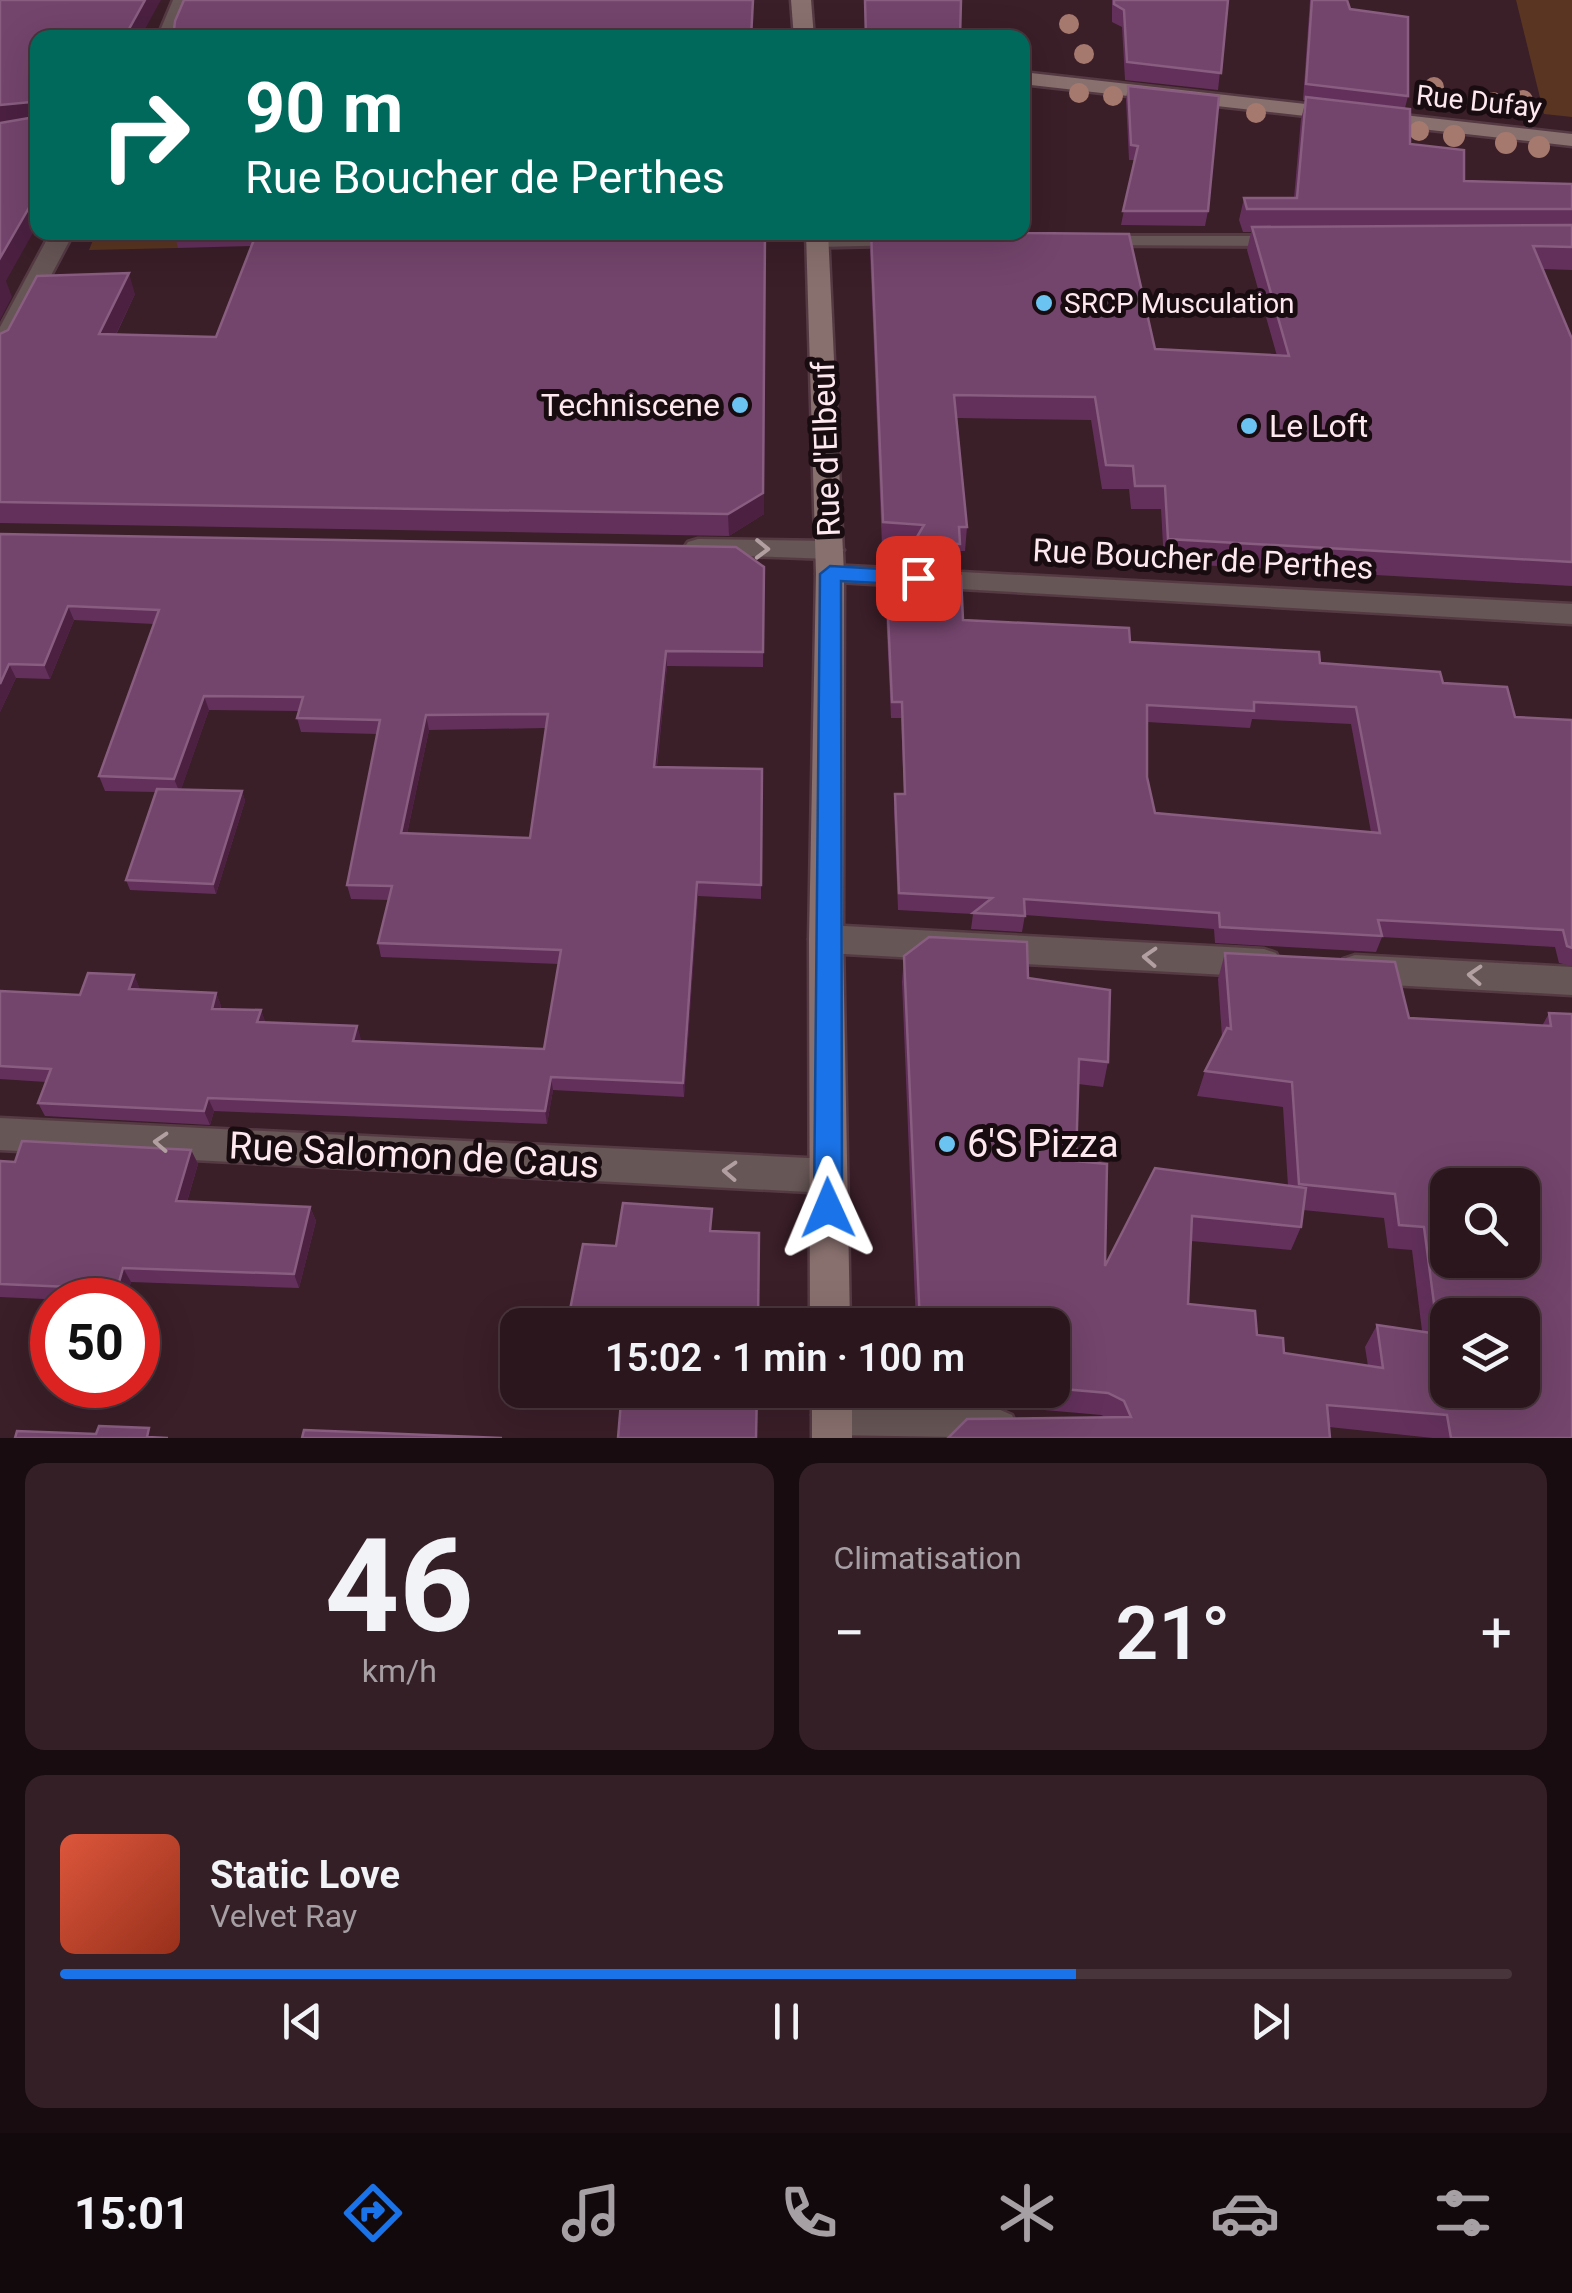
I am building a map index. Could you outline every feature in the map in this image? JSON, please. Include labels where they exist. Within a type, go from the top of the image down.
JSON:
[{"type":"main road","points":[[801,0],[803,30]]},
{"type":"main road","name":"Rue Dufay","points":[[1030,79],[1572,140]]},
{"type":"main road","name":"Rue d'Elbeuf","points":[[817,240],[830,562],[826,939],[830,1308]]},
{"type":"street","points":[[170,30],[183,0]]},
{"type":"street","points":[[0,349],[60,240]]},
{"type":"street","name":"Rue Boucher de Perthes","points":[[666,547],[1572,614]]},
{"type":"street","points":[[826,939],[1572,981]]},
{"type":"street","name":"Rue Salomon de Caus","points":[[0,1134],[828,1176]]},
{"type":"street","points":[[832,1414],[1042,1433]]},
{"type":"lane","points":[[893,240],[918,241]]},
{"type":"lane","points":[[1076,241],[1294,241]]},
{"type":"shaded area","points":[[1516,0],[1572,0],[1572,117],[1544,114]]},
{"type":"shaded area","points":[[93,240],[181,240],[178,248],[89,250]]},
{"type":"building","points":[[0,0],[145,0],[128,30],[30,30],[30,102],[0,105]]},
{"type":"building","points":[[184,0],[753,0],[751,30],[174,30]]},
{"type":"building","points":[[865,0],[961,0],[960,30],[866,30]]},
{"type":"building","points":[[1114,0],[1228,0],[1221,73],[1127,62],[1124,10]]},
{"type":"building","points":[[1312,0],[1347,0],[1350,9],[1408,17],[1408,96],[1306,84]]},
{"type":"building","points":[[1128,86],[1219,96],[1208,211],[1123,211],[1138,146],[1131,145]]},
{"type":"building","points":[[1306,97],[1410,109],[1410,144],[1464,150],[1464,181],[1572,184],[1572,209],[1247,209],[1244,198],[1297,198]]},
{"type":"building","points":[[30,118],[30,206],[0,258],[0,123]]},
{"type":"building","points":[[1572,225],[1572,247],[1533,246],[1572,339],[1572,562],[1168,539],[1165,486],[1135,486],[1133,466],[1106,465],[1095,397],[954,395],[967,527],[959,527],[960,544],[914,542],[924,525],[883,522],[871,240],[1030,240],[1030,233],[1129,234],[1155,349],[1289,356],[1252,227]]},
{"type":"building","points":[[254,240],[765,240],[763,493],[728,514],[0,502],[0,334],[8,330],[37,276],[129,273],[99,334],[216,337]]},
{"type":"building","points":[[0,534],[736,547],[764,567],[763,652],[666,651],[654,767],[762,769],[761,885],[697,882],[683,1083],[551,1077],[545,1111],[208,1098],[204,1111],[38,1103],[51,1069],[0,1066],[0,991],[80,995],[88,973],[134,975],[129,989],[216,993],[212,1009],[261,1010],[257,1022],[357,1026],[353,1041],[544,1049],[561,950],[378,943],[392,886],[347,885],[380,720],[297,718],[303,697],[204,696],[174,779],[99,776],[159,610],[68,606],[44,665],[9,664],[0,684]],"holes":[[[548,714],[530,838],[401,833],[426,715]]]},
{"type":"building","points":[[899,573],[961,576],[963,620],[1129,628],[1130,642],[1319,652],[1320,663],[1440,672],[1443,683],[1507,687],[1515,717],[1572,720],[1572,948],[1567,946],[1563,930],[1378,920],[1382,936],[1220,927],[1219,913],[1024,899],[1025,916],[973,913],[992,898],[899,893],[895,794],[905,794],[902,702],[892,702],[887,594]],"holes":[[[1254,702],[1356,707],[1380,833],[1155,813],[1147,777],[1147,705],[1254,711]]]},
{"type":"building","points":[[157,789],[242,791],[213,884],[126,880]]},
{"type":"building","points":[[929,937],[1027,942],[1028,978],[1110,990],[1108,1062],[1079,1059],[1076,1161],[1107,1164],[1105,1266],[1155,1168],[1306,1188],[1301,1227],[1192,1216],[1188,1304],[1255,1311],[1257,1335],[1283,1338],[1284,1353],[1383,1368],[1377,1325],[1430,1333],[1430,1408],[1540,1408],[1540,1298],[1433,1298],[1431,1278],[1540,1278],[1540,1168],[1430,1168],[1430,1273],[1424,1227],[1399,1225],[1395,1194],[1299,1184],[1292,1082],[1205,1071],[1227,1028],[1231,1029],[1225,953],[1395,962],[1409,1018],[1551,1026],[1549,1013],[1572,1014],[1572,1438],[1451,1438],[1447,1415],[1327,1405],[1330,1438],[948,1438],[967,1419],[1131,1417],[1124,1401],[1108,1393],[1070,1390],[1070,1308],[919,1308],[904,956]]},
{"type":"building","points":[[22,1141],[191,1150],[176,1201],[310,1207],[294,1274],[123,1268],[120,1278],[30,1278],[30,1285],[0,1284],[0,1161],[15,1162]]},
{"type":"building","points":[[623,1203],[712,1209],[710,1231],[759,1233],[758,1308],[570,1308],[583,1244],[616,1246]]},
{"type":"building","points":[[620,1408],[757,1408],[756,1438],[618,1438]]},
{"type":"building","points":[[99,1426],[149,1428],[147,1437],[168,1438],[15,1438],[17,1431],[96,1434]]},
{"type":"building","points":[[304,1430],[502,1438],[302,1438]]},
{"type":"place","name":"SRCP Musculation","points":[[1044,303]]},
{"type":"place","name":"Techniscene","points":[[740,405]]},
{"type":"place","name":"Le Loft","points":[[1249,426]]},
{"type":"place","name":"6'S Pizza","points":[[947,1144]]},
{"type":"route","points":[[828,1208],[830,574],[918,578]]}]
